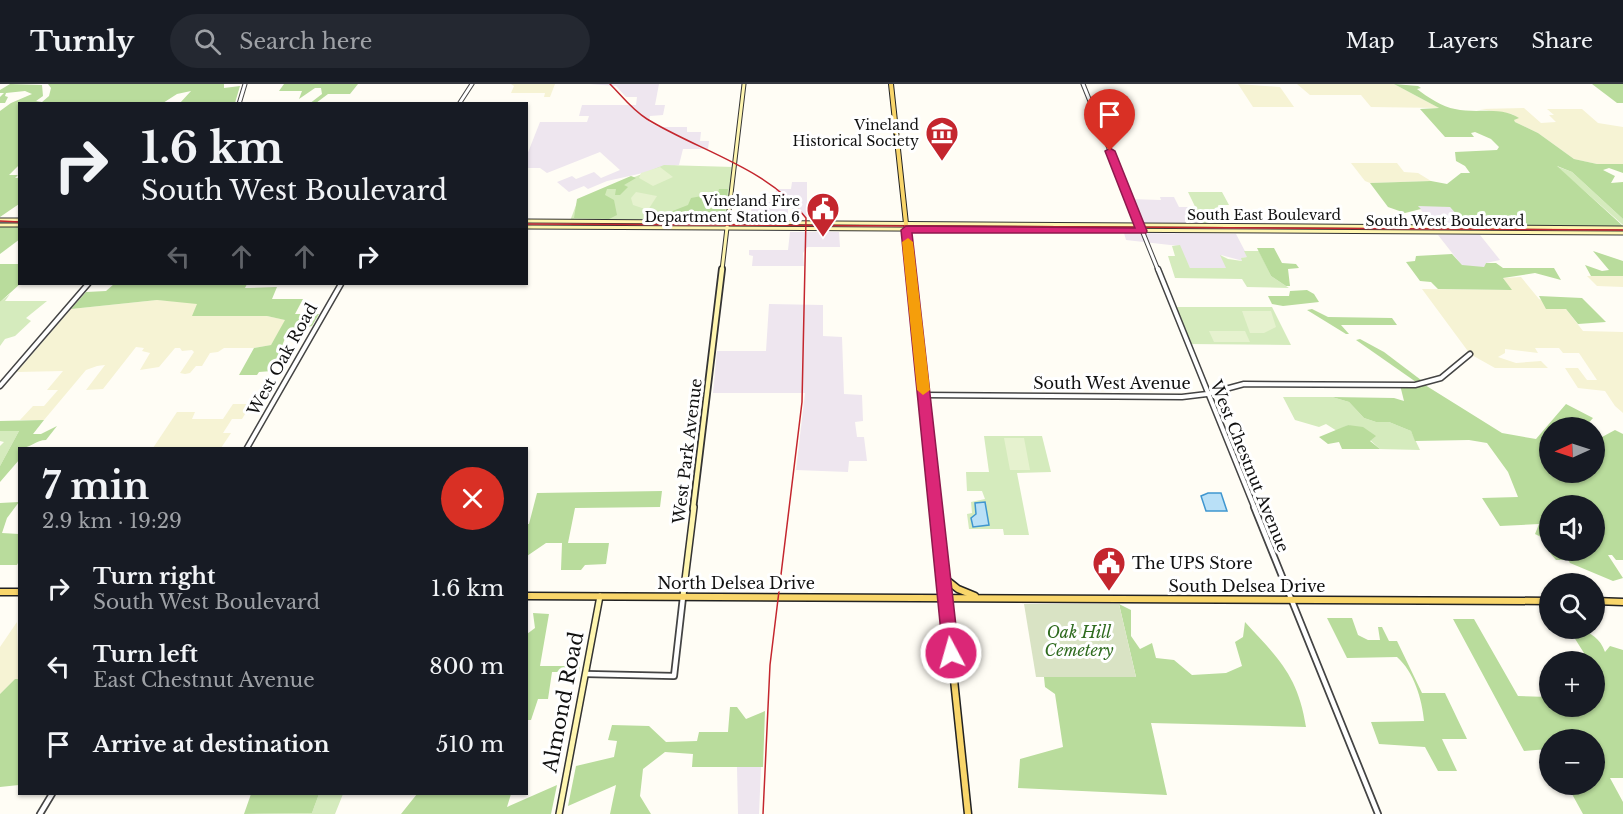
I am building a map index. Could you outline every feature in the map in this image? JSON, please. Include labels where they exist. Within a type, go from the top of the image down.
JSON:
[{"type":"main road","name":"West Park Avenue","points":[[683,596],[744,84]]},
{"type":"main road","points":[[891,84],[968,814]]},
{"type":"main road","points":[[0,219],[18,220]]},
{"type":"main road","points":[[528,221],[727,225]]},
{"type":"main road","points":[[569,228],[570,221]]},
{"type":"main road","name":"South East Boulevard","points":[[727,225],[906,223],[1140,227],[1623,228]]},
{"type":"main road","points":[[0,225],[18,225]]},
{"type":"main road","points":[[528,227],[727,225]]},
{"type":"main road","name":"South West Boulevard","points":[[727,225],[906,230],[1140,227],[1354,232],[1623,233]]},
{"type":"main road","points":[[1406,226],[1410,232]]},
{"type":"main road","points":[[943,577],[962,591],[983,598]]},
{"type":"main road","points":[[0,592],[18,592]]},
{"type":"main road","name":"North Delsea Drive","points":[[528,596],[945,598]]},
{"type":"main road","name":"Almond Road","points":[[559,814],[600,596]]},
{"type":"main road","name":"South Delsea Drive","points":[[945,598],[1539,601]]},
{"type":"main road","points":[[1605,601],[1623,602]]},
{"type":"street","points":[[240,102],[245,84]]},
{"type":"street","points":[[460,102],[472,84]]},
{"type":"street","name":"West Chestnut Avenue","points":[[1083,84],[1377,814]]},
{"type":"street","points":[[0,386],[87,285]]},
{"type":"street","name":"West Oak Road","points":[[248,447],[340,285]]},
{"type":"street","name":"South West Avenue","points":[[924,395],[1164,397],[1207,394],[1244,384],[1418,385],[1441,378],[1470,354]]},
{"type":"street","name":"West Park Avenue","points":[[585,674],[674,676],[683,596]]},
{"type":"street","points":[[40,814],[51,795]]},
{"type":"shaded area","points":[[511,84],[555,84],[550,97],[544,97],[545,93],[511,93],[514,86]]},
{"type":"shaded area","points":[[589,84],[659,84],[655,105],[665,105],[663,115],[650,116],[649,122],[659,127],[687,127],[687,132],[701,132],[700,141],[709,141],[708,149],[683,149],[679,165],[607,181],[588,189],[584,186],[569,192],[557,182],[572,176],[576,179],[594,172],[601,178],[620,170],[600,152],[547,173],[540,168],[528,168],[528,152],[540,122],[587,122],[589,116],[579,116],[582,105],[636,105],[637,97],[626,97],[616,86]]},
{"type":"shaded area","points":[[1238,84],[1280,87],[1294,107],[1253,107]]},
{"type":"shaded area","points":[[1297,84],[1394,84],[1439,108],[1371,107],[1361,95],[1310,95]]},
{"type":"shaded area","points":[[1524,108],[1541,123],[1556,122],[1549,115],[1554,115],[1547,109],[1582,109],[1598,123],[1623,127],[1623,164],[1597,164],[1574,159],[1538,133],[1515,122],[1513,120],[1518,118],[1512,114],[1480,109]]},
{"type":"shaded area","points":[[1351,163],[1397,163],[1404,172],[1418,173],[1431,181],[1370,183],[1365,181]]},
{"type":"shaded area","points":[[792,182],[807,182],[807,217],[788,206],[788,221],[749,221],[753,202],[775,202],[776,189],[791,189]]},
{"type":"shaded area","points":[[1160,197],[1174,197],[1179,207],[1194,207],[1207,228],[1130,228],[1138,223],[1129,199],[1161,200]]},
{"type":"shaded area","points":[[1427,204],[1450,207],[1473,229],[1435,229],[1418,206]]},
{"type":"shaded area","points":[[790,232],[839,232],[840,247],[807,247],[803,253],[804,266],[752,266],[753,256],[749,255],[749,250],[788,250]]},
{"type":"shaded area","points":[[1124,233],[1236,234],[1248,257],[1242,258],[1243,261],[1221,255],[1227,268],[1190,268],[1179,246],[1126,240]]},
{"type":"shaded area","points":[[1438,235],[1480,235],[1500,260],[1486,263],[1484,267],[1464,268]]},
{"type":"shaded area","points":[[1587,276],[1623,276],[1623,287],[1597,286]]},
{"type":"shaded area","points":[[1521,277],[1539,299],[1566,309],[1583,331],[1623,332],[1623,413],[1605,391],[1578,388],[1565,368],[1578,368],[1587,380],[1597,380],[1579,353],[1563,353],[1559,348],[1535,348],[1538,353],[1505,349],[1505,353],[1498,357],[1516,363],[1541,361],[1548,368],[1495,368],[1470,354],[1422,289],[1511,290],[1503,278]]},
{"type":"shaded area","points":[[157,300],[198,303],[193,316],[267,316],[286,320],[271,345],[254,348],[224,348],[210,353],[202,366],[196,366],[190,373],[185,374],[180,373],[194,352],[192,350],[182,351],[180,348],[175,348],[159,367],[140,370],[150,353],[142,351],[144,348],[136,347],[103,389],[86,390],[105,365],[86,370],[44,420],[20,420],[33,406],[44,406],[58,390],[47,390],[63,371],[17,372],[71,309]]},
{"type":"shaded area","points":[[769,304],[823,305],[823,336],[842,337],[844,394],[862,395],[863,421],[855,422],[857,437],[864,437],[867,461],[849,461],[848,472],[796,470],[805,393],[713,393],[717,351],[766,351]]},
{"type":"shaded area","points":[[233,404],[251,404],[242,419],[232,419],[223,433],[231,433],[222,447],[154,447],[177,412],[195,412],[192,419],[223,419]]},
{"type":"shaded area","points":[[17,622],[18,679],[15,679],[0,694],[0,647]]},
{"type":"shaded area","points":[[737,767],[761,767],[759,814],[738,814]]},
{"type":"green space","points":[[10,84],[42,85],[43,96],[36,101],[42,102],[18,102],[18,166],[9,175],[18,175],[15,178],[18,178],[18,205],[0,217],[0,111],[11,103],[32,94],[25,91],[6,93],[5,96],[8,97],[5,103],[0,103],[0,97],[4,93],[0,93],[0,90]]},
{"type":"green space","points":[[48,84],[224,84],[224,88],[240,86],[235,102],[181,102],[191,91],[177,94],[165,102],[42,102],[49,96],[51,88]]},
{"type":"green space","points":[[284,84],[358,84],[350,94],[328,94],[317,102],[312,102],[322,94],[321,88],[315,88],[299,99],[302,91],[279,91]]},
{"type":"green space","points":[[1394,84],[1418,86],[1421,88],[1417,89],[1425,95],[1450,108],[1512,114],[1519,118],[1514,120],[1515,122],[1538,133],[1574,159],[1597,164],[1623,164],[1623,173],[1609,168],[1603,170],[1615,176],[1611,183],[1623,182],[1623,219],[1572,172],[1557,166],[1623,226],[1467,226],[1450,207],[1418,206],[1421,209],[1405,213],[1388,207],[1370,183],[1431,181],[1447,184],[1461,173],[1470,173],[1465,166],[1456,161],[1455,152],[1497,150],[1499,147],[1491,139],[1475,132],[1471,133],[1474,137],[1445,137],[1420,109],[1439,108]]},
{"type":"green space","points":[[1592,84],[1623,84],[1623,103],[1617,103]]},
{"type":"green space","points":[[664,165],[734,167],[728,222],[570,221],[578,200]]},
{"type":"green space","points":[[1556,166],[1572,172],[1623,219],[1623,225]]},
{"type":"green space","points":[[660,167],[673,177],[653,186],[639,178],[641,173]]},
{"type":"green space","points":[[631,176],[636,178],[624,185],[628,187],[620,195],[615,195],[616,189],[607,189],[605,195],[614,200],[617,215],[609,219],[574,218],[577,199]]},
{"type":"green space","points":[[719,189],[728,189],[724,220],[668,219],[670,212],[688,205],[691,198],[718,193]]},
{"type":"green space","points":[[636,192],[657,196],[648,210],[633,205],[631,198]]},
{"type":"green space","points":[[1188,192],[1222,192],[1229,205],[1218,205],[1227,223],[1203,223]]},
{"type":"green space","points":[[0,227],[18,227],[18,240],[0,254]]},
{"type":"green space","points":[[1180,245],[1190,268],[1226,268],[1220,255],[1242,261],[1241,258],[1247,257],[1244,251],[1259,251],[1271,276],[1289,288],[1247,287],[1242,279],[1175,278],[1168,256],[1175,256],[1172,246]]},
{"type":"green space","points":[[1257,248],[1274,248],[1282,263],[1296,264],[1299,268],[1288,269],[1290,286],[1286,286],[1271,276]]},
{"type":"green space","points":[[1593,251],[1623,261],[1623,276],[1591,276],[1585,265],[1602,271],[1609,270]]},
{"type":"green space","points":[[1452,254],[1462,265],[1484,267],[1486,263],[1496,263],[1503,268],[1554,268],[1561,280],[1535,273],[1503,278],[1512,290],[1438,289],[1431,282],[1420,281],[1406,262],[1415,261],[1416,256]]},
{"type":"green space","points":[[0,264],[18,264],[19,285],[0,302]]},
{"type":"green space","points":[[113,285],[277,287],[272,299],[303,299],[295,314],[319,314],[312,326],[288,331],[272,371],[259,372],[257,375],[239,375],[254,348],[271,345],[285,320],[267,316],[192,316],[197,304],[157,300],[71,309],[86,292],[106,291]]},
{"type":"green space","points":[[1307,290],[1314,294],[1319,302],[1283,306],[1272,304],[1268,296],[1289,296],[1290,291]]},
{"type":"green space","points":[[10,294],[5,301],[47,301],[26,318],[31,321],[15,336],[5,339],[0,346],[0,302]]},
{"type":"green space","points":[[1539,296],[1582,298],[1606,322],[1578,324],[1566,309],[1546,309]]},
{"type":"green space","points":[[1172,307],[1272,307],[1291,345],[1187,344]]},
{"type":"green space","points":[[1312,309],[1328,317],[1392,318],[1397,325],[1341,325],[1349,334],[1346,334],[1307,310]]},
{"type":"green space","points":[[1242,311],[1271,311],[1276,327],[1264,333],[1250,333]]},
{"type":"green space","points":[[1209,331],[1245,331],[1250,342],[1214,342]]},
{"type":"green space","points":[[1360,339],[1384,352],[1421,380],[1416,382],[1356,340]]},
{"type":"green space","points":[[1400,385],[1425,385],[1502,433],[1536,439],[1539,436],[1539,483],[1605,483],[1605,435],[1615,430],[1623,434],[1623,560],[1616,560],[1612,555],[1608,555],[1623,578],[1613,581],[1605,578],[1605,573],[1594,573],[1569,561],[1605,561],[1605,495],[1539,495],[1539,524],[1500,526],[1482,498],[1518,497],[1508,472],[1487,443],[1469,440],[1415,441],[1411,431],[1389,422],[1376,422],[1364,418],[1349,402],[1332,397],[1394,398],[1404,401]]},
{"type":"green space","points":[[1283,397],[1332,397],[1349,402],[1364,418],[1376,422],[1389,422],[1411,431],[1420,450],[1380,449],[1370,440],[1375,436],[1348,425],[1337,431],[1326,424],[1319,427],[1295,420]]},
{"type":"green space","points":[[1566,404],[1591,417],[1555,417]]},
{"type":"green space","points":[[44,420],[33,434],[41,434],[57,426],[46,440],[27,447],[18,447],[18,461],[0,482],[0,466],[19,431],[0,431],[0,421]]},
{"type":"green space","points":[[1348,425],[1363,427],[1376,436],[1370,441],[1380,449],[1342,449],[1339,442],[1328,444],[1319,437]]},
{"type":"green space","points":[[0,431],[19,431],[0,466],[0,446],[4,442],[0,441]]},
{"type":"green space","points":[[984,436],[1042,436],[1051,472],[1017,473],[1029,535],[1004,535],[1003,529],[969,529],[967,514],[972,513],[971,502],[985,499],[982,491],[967,491],[966,472],[989,472]]},
{"type":"green space","points":[[1004,438],[1024,438],[1030,470],[1010,470]]},
{"type":"green space","points":[[662,491],[660,507],[575,508],[568,543],[609,543],[606,564],[585,565],[581,570],[561,570],[562,543],[546,543],[528,555],[528,524],[537,493]]},
{"type":"green space","points":[[18,502],[7,518],[2,533],[18,534],[17,565],[0,565],[0,503]]},
{"type":"green space","points":[[1539,524],[1539,536],[1535,534]]},
{"type":"green space","name":"Oak Hill Cemetery","points":[[1024,604],[1119,604],[1136,677],[1036,677]]},
{"type":"green space","points":[[1119,604],[1131,610],[1131,636],[1140,649],[1152,643],[1156,658],[1174,660],[1192,675],[1226,673],[1242,666],[1235,642],[1243,637],[1245,622],[1277,658],[1292,681],[1298,694],[1306,727],[1151,723],[1167,795],[1018,788],[1020,759],[1063,747],[1055,694],[1045,687],[1044,677],[1136,677]]},
{"type":"green space","points":[[533,613],[549,614],[540,666],[580,666],[579,672],[552,672],[548,699],[538,699],[531,720],[528,720],[528,633],[535,628]]},
{"type":"green space","points":[[1327,618],[1352,618],[1358,635],[1368,640],[1380,640],[1378,627],[1382,627],[1389,641],[1397,641],[1422,693],[1445,693],[1467,739],[1442,739],[1457,771],[1438,771],[1425,747],[1379,744],[1371,722],[1424,721],[1416,686],[1408,670],[1397,657],[1347,658]]},
{"type":"green space","points":[[1453,619],[1474,619],[1518,696],[1539,697],[1539,717],[1605,717],[1605,652],[1610,646],[1623,650],[1623,778],[1610,778],[1623,802],[1623,814],[1583,814],[1573,795],[1605,795],[1605,729],[1539,729],[1539,750],[1524,751]]},
{"type":"green space","points":[[1575,639],[1596,639],[1604,651],[1583,651]]},
{"type":"green space","points":[[15,679],[18,679],[18,785],[0,787],[0,694]]},
{"type":"green space","points":[[730,707],[737,707],[746,719],[765,711],[763,767],[692,767],[693,754],[665,752],[643,769],[640,796],[651,814],[610,814],[616,785],[568,806],[576,766],[614,757],[617,741],[608,740],[612,725],[649,726],[666,742],[697,741],[699,732],[728,732]]},
{"type":"green space","points":[[557,785],[551,814],[401,814],[416,795],[511,795],[507,807]]},
{"type":"green space","points":[[251,795],[319,795],[312,813],[244,814]]},
{"type":"green space","points":[[319,795],[343,795],[335,814],[244,814],[312,813]]},
{"type":"water","points":[[1208,493],[1221,493],[1227,511],[1206,511],[1201,496]]},
{"type":"water","points":[[985,502],[989,525],[973,527],[971,518],[976,514],[975,503]]},
{"type":"railway","points":[[610,84],[642,115],[753,173],[772,186],[806,218],[806,225]]},
{"type":"railway","points":[[0,221],[18,222]]},
{"type":"railway","points":[[528,224],[739,225]]},
{"type":"railway","points":[[733,225],[806,225]]},
{"type":"railway","points":[[763,814],[770,665],[802,402],[806,225]]},
{"type":"railway","points":[[806,225],[1623,230]]},
{"type":"slow traffic","points":[[908,242],[923,390]]},
{"type":"place","name":"Vineland Historical Society","points":[[942,162]]},
{"type":"place","name":"Vineland Fire Department Station 6","points":[[823,238]]},
{"type":"place","name":"The UPS Store","points":[[1109,592]]},
{"type":"route","points":[[951,653],[906,230],[1142,231],[1110,151]]}]
